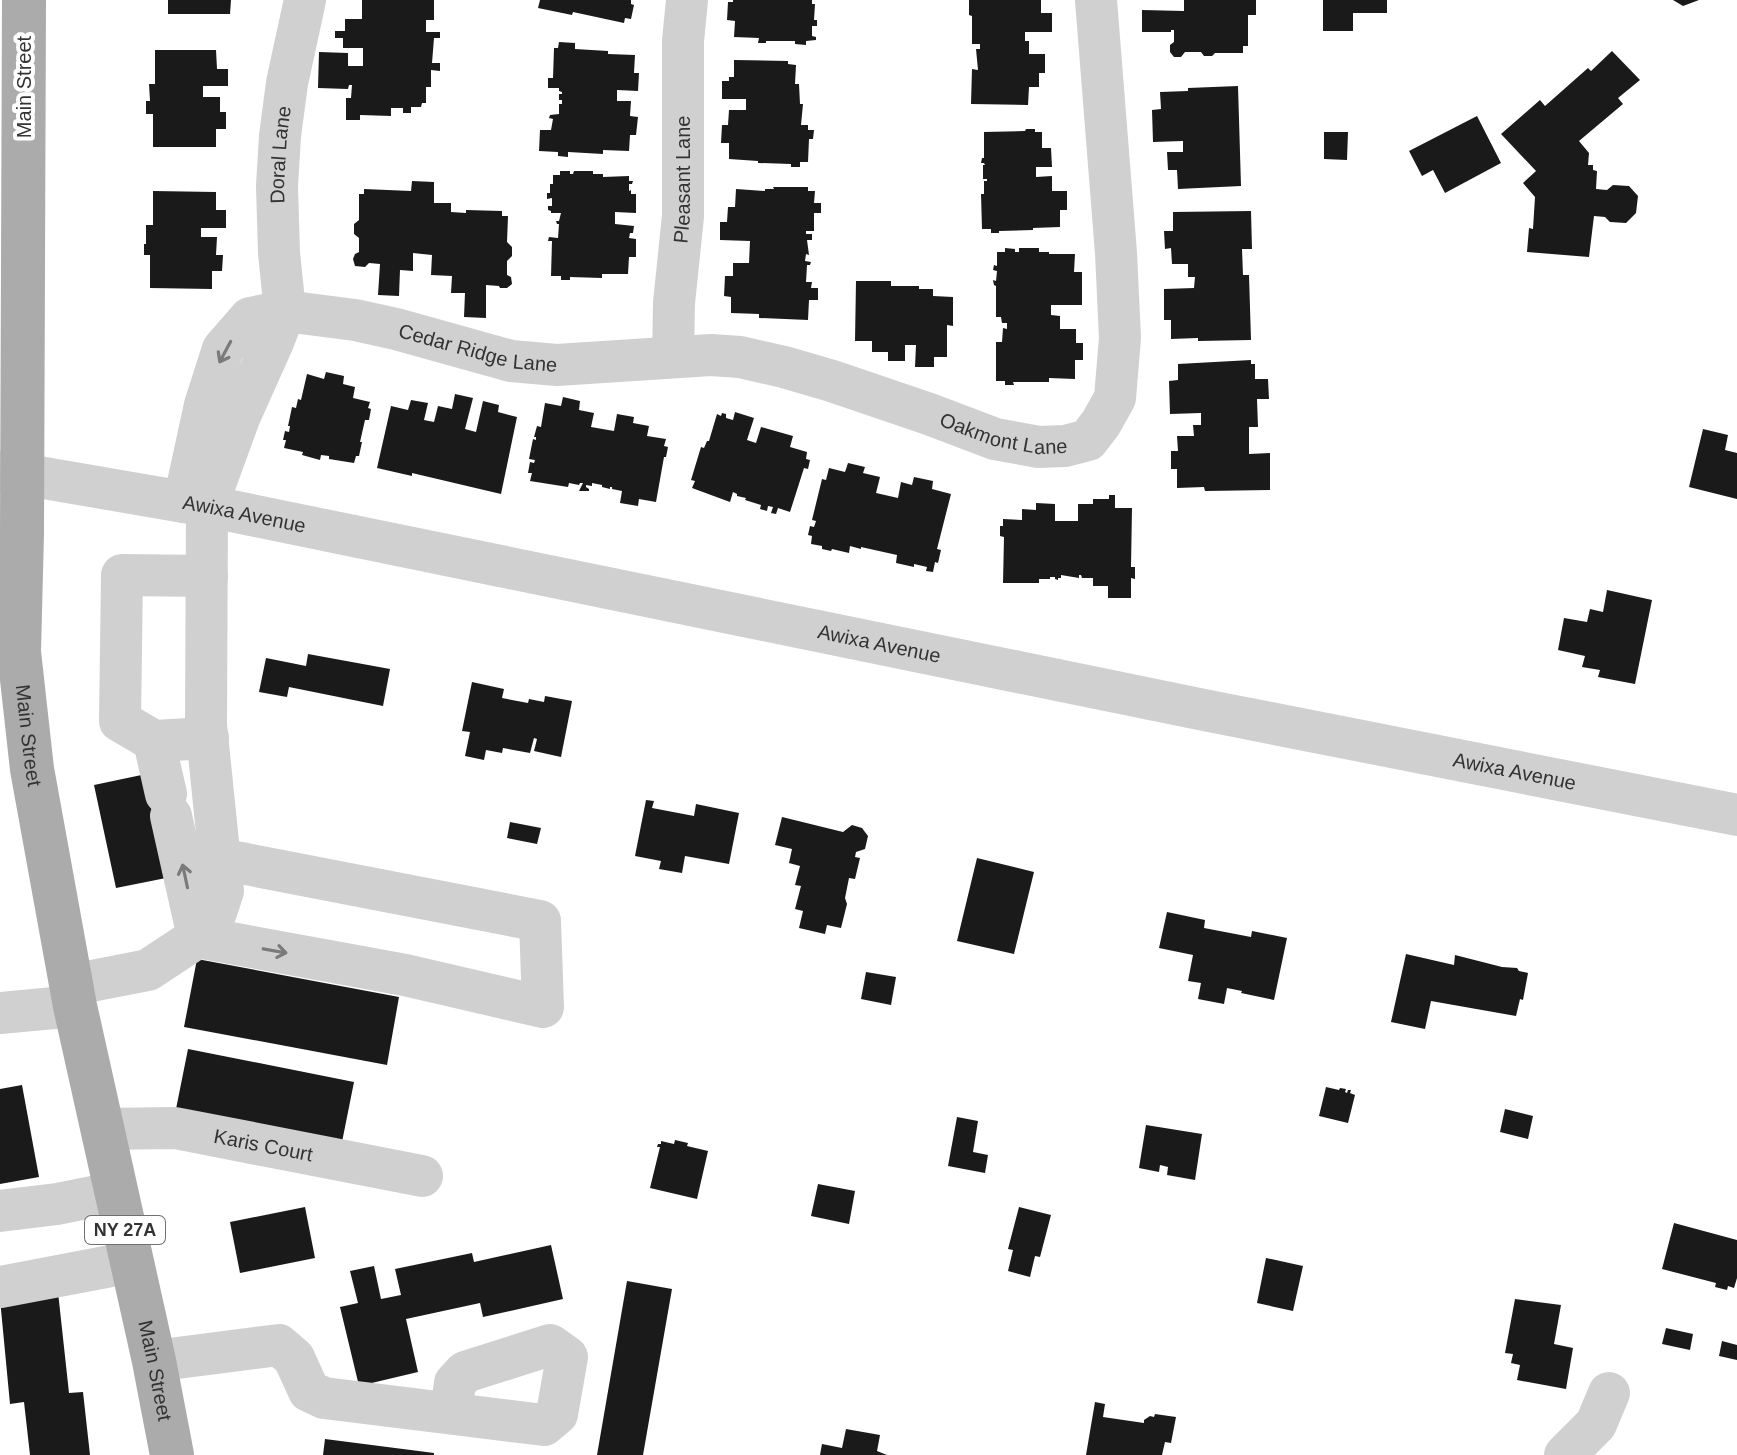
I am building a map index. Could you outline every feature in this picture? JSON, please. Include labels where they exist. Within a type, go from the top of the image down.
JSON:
[{"type":"main road","name":"Main Street","points":[[24,0],[10,473],[22,533],[19,652],[32,769],[73,996],[172,1455]]},
{"type":"street","name":"Doral Lane","points":[[198,937],[216,912],[223,891],[208,738],[207,576],[195,504],[239,418],[285,311],[277,186],[280,136],[287,83],[305,0]]},
{"type":"street","name":"Pleasant Lane","points":[[673,357],[674,303],[683,216],[683,41],[687,0]]},
{"type":"street","name":"Oakmont Lane","points":[[673,357],[740,357],[784,367],[995,439],[1039,447],[1065,446],[1088,440],[1115,398],[1120,338],[1096,0]]},
{"type":"street","name":"Cedar Ridge Lane","points":[[285,311],[396,329],[511,361],[557,365],[673,357]]},
{"type":"street","name":"Awixa Avenue","points":[[10,473],[195,504],[1362,732],[1737,815]]},
{"type":"street","points":[[207,576],[122,575],[120,721],[154,741],[208,738]]},
{"type":"street","points":[[154,741],[198,937]]},
{"type":"street","points":[[0,1013],[73,996],[148,970],[198,937],[405,975],[543,1007],[540,921],[220,859]]},
{"type":"street","name":"Karis Court","points":[[103,1129],[175,1128],[422,1176]]},
{"type":"street","points":[[0,1211],[117,1192]]},
{"type":"street","points":[[0,1287],[132,1262]]},
{"type":"street","points":[[154,1361],[279,1345],[294,1358],[309,1391],[324,1398],[451,1413]]},
{"type":"street","points":[[1565,1455],[1596,1424],[1609,1393]]},
{"type":"building","points":[[168,0],[231,0],[230,14],[168,14]]},
{"type":"building","points":[[362,0],[434,0],[434,20],[426,20],[426,32],[440,32],[440,38],[434,38],[432,63],[440,63],[440,71],[431,70],[431,87],[426,87],[426,103],[422,103],[421,107],[411,107],[411,113],[403,113],[403,108],[391,108],[391,116],[360,115],[360,120],[346,120],[346,98],[351,98],[352,85],[348,89],[318,88],[319,52],[348,53],[348,66],[363,66],[363,48],[343,48],[343,38],[335,38],[335,31],[345,31],[345,19],[362,19]]},
{"type":"building","points":[[540,0],[631,0],[634,5],[631,19],[625,18],[624,23],[538,8]]},
{"type":"building","points":[[812,0],[817,26],[812,26],[812,36],[816,40],[806,41],[806,45],[795,44],[795,41],[758,43],[759,38],[734,37],[735,21],[727,20],[728,2]]},
{"type":"building","points":[[969,0],[1041,0],[1041,13],[1052,13],[1052,32],[1025,32],[1029,54],[1045,54],[1045,73],[1039,73],[1039,87],[1029,87],[1028,105],[971,104],[972,69],[978,70],[976,49],[980,49],[980,44],[972,44]]},
{"type":"building","points":[[1184,0],[1256,0],[1256,15],[1248,15],[1248,46],[1243,46],[1243,53],[1204,56],[1201,52],[1185,52],[1181,57],[1174,57],[1170,45],[1174,42],[1174,30],[1142,32],[1142,10],[1184,11]]},
{"type":"building","points":[[1323,0],[1387,0],[1387,13],[1353,13],[1353,31],[1323,31]]},
{"type":"building","points":[[1673,0],[1699,0],[1683,6]]},
{"type":"building","points":[[559,42],[575,43],[575,49],[635,55],[634,73],[639,73],[638,91],[617,90],[617,101],[631,101],[630,116],[638,117],[636,135],[630,135],[629,151],[603,150],[603,154],[568,152],[568,157],[558,156],[558,152],[539,151],[540,130],[551,130],[553,119],[549,118],[550,115],[559,114],[559,104],[562,104],[559,88],[548,88],[548,78],[553,78],[554,48],[558,48]]},
{"type":"building","points":[[155,50],[216,50],[217,69],[228,69],[228,86],[203,86],[203,97],[220,97],[220,112],[226,112],[226,129],[216,129],[216,147],[153,147],[153,114],[146,114],[146,101],[150,101],[149,84],[155,84]]},
{"type":"building","points":[[1612,51],[1640,80],[1618,98],[1623,104],[1579,141],[1589,153],[1588,165],[1593,165],[1593,170],[1597,171],[1596,189],[1607,190],[1613,185],[1629,186],[1638,196],[1636,213],[1626,223],[1610,222],[1605,217],[1594,216],[1589,257],[1527,252],[1529,228],[1533,229],[1535,197],[1523,183],[1536,171],[1501,134],[1540,100],[1545,106]]},
{"type":"building","points":[[734,60],[788,61],[788,64],[796,65],[795,84],[799,84],[800,104],[803,104],[801,125],[808,125],[808,130],[814,130],[813,139],[809,139],[808,162],[800,162],[800,167],[791,167],[791,164],[729,159],[729,143],[721,143],[722,125],[728,125],[729,110],[746,110],[746,99],[722,99],[722,81],[734,77]]},
{"type":"building","points":[[1238,86],[1241,186],[1178,189],[1177,170],[1168,170],[1167,152],[1183,152],[1183,141],[1153,142],[1152,110],[1161,109],[1160,92]]},
{"type":"building","points":[[1477,116],[1501,163],[1445,193],[1433,170],[1422,176],[1409,151]]},
{"type":"building","points":[[1026,129],[1042,132],[1042,148],[1051,148],[1052,167],[1036,167],[1036,177],[1052,176],[1052,191],[1067,191],[1067,210],[1060,210],[1060,227],[991,233],[991,229],[982,229],[981,194],[984,194],[984,181],[987,181],[983,179],[985,165],[981,163],[984,158],[984,132]]},
{"type":"building","points":[[1324,132],[1348,132],[1347,160],[1324,159]]},
{"type":"building","points":[[560,171],[573,174],[574,171],[593,171],[593,174],[603,174],[603,177],[629,176],[629,181],[633,181],[629,184],[629,191],[636,194],[636,213],[615,212],[615,224],[634,226],[629,238],[636,239],[636,257],[629,257],[628,274],[602,274],[602,278],[570,277],[570,280],[551,276],[552,241],[548,241],[549,237],[558,238],[559,224],[556,221],[559,221],[561,213],[548,210],[548,206],[552,206],[552,198],[547,199],[547,193],[550,193],[550,184],[553,184],[553,175],[560,175]]},
{"type":"building","points":[[412,181],[434,182],[434,203],[451,203],[451,212],[502,211],[502,216],[508,216],[507,242],[512,247],[512,256],[507,261],[507,275],[511,277],[512,284],[507,288],[486,285],[486,318],[464,317],[465,293],[451,293],[452,276],[431,275],[432,255],[413,253],[413,271],[400,270],[399,296],[378,295],[380,264],[355,266],[353,259],[359,252],[359,238],[354,234],[354,224],[359,220],[359,194],[364,194],[364,189],[411,191]]},
{"type":"building","points":[[773,187],[808,187],[808,191],[815,191],[814,203],[821,203],[821,213],[814,213],[814,231],[806,231],[806,234],[812,234],[812,240],[807,240],[809,255],[806,254],[805,261],[811,262],[807,265],[806,282],[812,282],[811,288],[818,288],[818,300],[809,300],[808,320],[759,318],[759,314],[731,313],[731,297],[724,296],[725,276],[733,276],[733,263],[749,263],[750,241],[720,240],[720,222],[727,222],[728,207],[735,207],[736,189],[765,191]]},
{"type":"building","points":[[153,191],[216,192],[216,210],[226,210],[226,228],[201,228],[201,237],[217,237],[216,255],[223,255],[222,271],[212,271],[212,289],[150,288],[150,255],[144,255],[144,244],[146,225],[153,225]]},
{"type":"building","points":[[1251,211],[1252,249],[1242,249],[1243,275],[1249,275],[1251,340],[1171,339],[1171,320],[1164,320],[1164,289],[1194,288],[1195,277],[1188,277],[1188,264],[1172,264],[1171,248],[1165,249],[1164,231],[1173,231],[1173,212]]},
{"type":"building","points":[[1005,248],[1015,249],[1015,252],[1019,252],[1019,248],[1039,248],[1039,252],[1049,254],[1075,254],[1074,272],[1082,272],[1082,305],[1051,305],[1051,315],[1060,316],[1060,329],[1076,329],[1076,343],[1083,343],[1083,360],[1075,360],[1075,379],[1049,378],[1049,382],[1013,382],[1014,385],[996,381],[996,342],[1002,342],[1003,328],[1007,329],[1007,323],[996,317],[996,286],[993,280],[996,281],[997,271],[993,270],[994,265],[997,266],[997,252],[1005,252]]},
{"type":"building","points":[[856,281],[891,281],[891,286],[919,286],[919,289],[933,289],[933,296],[953,297],[953,326],[947,325],[947,357],[934,357],[934,367],[915,367],[916,345],[905,345],[905,361],[888,361],[888,352],[872,352],[872,341],[855,341]]},
{"type":"building","points":[[1251,360],[1251,364],[1255,364],[1255,379],[1268,379],[1269,399],[1257,399],[1258,427],[1249,427],[1249,454],[1270,453],[1270,490],[1177,488],[1177,469],[1171,469],[1171,451],[1178,451],[1177,436],[1194,436],[1193,425],[1201,425],[1201,413],[1170,414],[1169,381],[1178,380],[1178,364]]},
{"type":"building","points":[[326,372],[344,376],[343,384],[355,387],[353,398],[370,402],[369,420],[365,420],[359,456],[356,456],[354,463],[321,455],[320,460],[284,448],[286,440],[283,440],[285,431],[289,432],[292,407],[296,408],[298,399],[301,400],[307,374],[324,379]]},
{"type":"building","points":[[455,394],[473,398],[465,429],[476,432],[483,401],[499,405],[498,412],[517,417],[501,494],[377,468],[391,406],[408,410],[411,400],[428,403],[424,420],[434,422],[438,406],[452,409]]},
{"type":"building","points":[[563,397],[580,401],[579,410],[594,413],[591,427],[614,431],[617,414],[634,417],[633,423],[649,426],[647,436],[666,439],[664,446],[668,447],[656,502],[639,499],[638,506],[620,503],[622,491],[592,483],[592,486],[586,485],[589,491],[579,491],[583,483],[569,483],[568,487],[530,481],[530,462],[534,463],[535,460],[529,459],[537,426],[541,427],[545,403],[561,406]]},
{"type":"building","points":[[735,412],[754,418],[747,440],[756,443],[761,427],[793,436],[790,447],[807,452],[806,459],[810,460],[808,469],[804,468],[790,512],[778,508],[776,514],[771,513],[773,507],[768,506],[767,511],[760,509],[761,505],[733,492],[730,502],[692,488],[695,481],[691,480],[701,447],[704,448],[709,441],[717,414],[726,414],[726,418],[733,420]]},
{"type":"building","points":[[1703,429],[1728,435],[1725,450],[1737,453],[1737,499],[1689,487]]},
{"type":"building","points":[[848,463],[865,467],[863,473],[880,477],[876,493],[898,498],[901,482],[912,485],[914,477],[933,481],[932,489],[951,494],[937,549],[941,550],[938,563],[935,562],[933,572],[926,571],[927,567],[896,563],[897,555],[850,546],[849,553],[831,551],[811,544],[812,536],[808,535],[810,526],[814,527],[816,521],[812,520],[822,479],[826,480],[829,468],[845,472]]},
{"type":"building","points":[[1109,495],[1115,495],[1115,508],[1132,508],[1131,567],[1135,567],[1135,579],[1131,578],[1131,598],[1108,598],[1108,586],[1093,586],[1093,578],[1082,578],[1081,575],[1079,578],[1061,575],[1058,580],[1055,577],[1039,579],[1039,583],[1003,583],[1004,537],[1000,536],[1000,526],[1003,526],[1003,519],[1022,520],[1022,509],[1036,510],[1036,503],[1055,504],[1055,521],[1078,521],[1078,504],[1093,504],[1093,499],[1109,499]]},
{"type":"building","points":[[1607,590],[1652,600],[1635,684],[1598,677],[1600,670],[1582,667],[1585,656],[1558,650],[1564,618],[1587,622],[1590,609],[1603,612]]},
{"type":"building","points":[[308,654],[390,669],[383,706],[289,687],[287,697],[259,692],[266,658],[306,666]]},
{"type":"building","points":[[472,682],[504,689],[502,698],[528,703],[529,699],[544,702],[545,696],[572,701],[561,757],[534,751],[537,739],[534,738],[530,753],[503,748],[502,753],[486,750],[484,760],[465,756],[470,732],[462,731]]},
{"type":"building","points":[[151,773],[176,876],[116,888],[94,785]]},
{"type":"building","points":[[646,800],[654,801],[652,808],[694,816],[696,804],[739,813],[729,864],[685,856],[682,873],[659,869],[661,861],[635,856]]},
{"type":"building","points":[[782,817],[843,832],[852,825],[862,828],[868,836],[865,849],[856,852],[855,857],[860,858],[855,879],[849,878],[841,928],[827,925],[825,934],[799,928],[803,911],[795,909],[801,886],[795,885],[800,866],[789,863],[792,849],[775,845]]},
{"type":"building","points":[[510,822],[541,828],[537,844],[507,838]]},
{"type":"building","points":[[977,858],[1034,872],[1014,954],[957,941]]},
{"type":"building","points":[[1167,912],[1205,920],[1204,928],[1251,937],[1252,931],[1287,938],[1274,1000],[1227,988],[1224,1004],[1198,999],[1201,983],[1188,981],[1193,955],[1159,948]]},
{"type":"building","points":[[1406,954],[1454,965],[1455,955],[1528,973],[1523,1000],[1520,999],[1516,1016],[1431,1001],[1425,1029],[1391,1022]]},
{"type":"building","points":[[197,959],[399,997],[387,1065],[184,1027]]},
{"type":"building","points":[[866,972],[896,977],[891,1005],[861,999]]},
{"type":"building","points":[[188,1049],[354,1082],[342,1142],[176,1109]]},
{"type":"building","points":[[22,1085],[39,1177],[0,1184],[0,1089]]},
{"type":"building","points":[[1326,1087],[1346,1089],[1347,1093],[1351,1090],[1350,1093],[1355,1095],[1348,1123],[1319,1116]]},
{"type":"building","points":[[1505,1109],[1533,1116],[1528,1139],[1500,1132]]},
{"type":"building","points":[[957,1117],[978,1121],[973,1152],[988,1155],[985,1173],[948,1166]]},
{"type":"building","points":[[1146,1125],[1202,1134],[1195,1180],[1167,1175],[1168,1167],[1160,1165],[1159,1172],[1139,1168]]},
{"type":"building","points":[[675,1140],[708,1151],[697,1199],[650,1188],[660,1147],[657,1147],[658,1144],[661,1141],[674,1144]]},
{"type":"building","points":[[818,1184],[855,1191],[849,1224],[811,1216]]},
{"type":"building","points":[[305,1207],[315,1258],[240,1273],[230,1222]]},
{"type":"building","points":[[1019,1207],[1051,1215],[1040,1257],[1035,1256],[1030,1277],[1008,1271],[1013,1250],[1008,1249]]},
{"type":"building","points":[[1674,1223],[1737,1240],[1734,1288],[1715,1287],[1716,1283],[1662,1269]]},
{"type":"building","points":[[551,1245],[563,1299],[483,1317],[480,1303],[406,1319],[418,1372],[359,1386],[340,1307],[358,1303],[350,1271],[374,1266],[381,1299],[401,1295],[395,1269],[472,1253],[474,1262]]},
{"type":"building","points":[[1266,1258],[1303,1266],[1293,1311],[1257,1303]]},
{"type":"building","points":[[627,1281],[672,1289],[643,1455],[597,1455]]},
{"type":"building","points":[[58,1292],[69,1393],[83,1392],[90,1455],[30,1455],[24,1402],[10,1404],[0,1299]]},
{"type":"building","points":[[1515,1299],[1561,1305],[1554,1344],[1573,1348],[1566,1389],[1517,1380],[1520,1365],[1511,1363],[1513,1354],[1505,1353]]},
{"type":"building","points":[[1666,1328],[1693,1334],[1690,1350],[1662,1344]]},
{"type":"building","points":[[1722,1341],[1737,1345],[1737,1360],[1719,1356]]},
{"type":"building","points":[[1095,1402],[1105,1404],[1103,1417],[1144,1423],[1155,1414],[1176,1417],[1171,1443],[1165,1442],[1162,1455],[1086,1455]]},
{"type":"building","points":[[846,1429],[880,1435],[877,1451],[887,1455],[820,1455],[822,1444],[842,1448]]},
{"type":"building","points":[[325,1439],[434,1453],[434,1455],[323,1455]]}]
